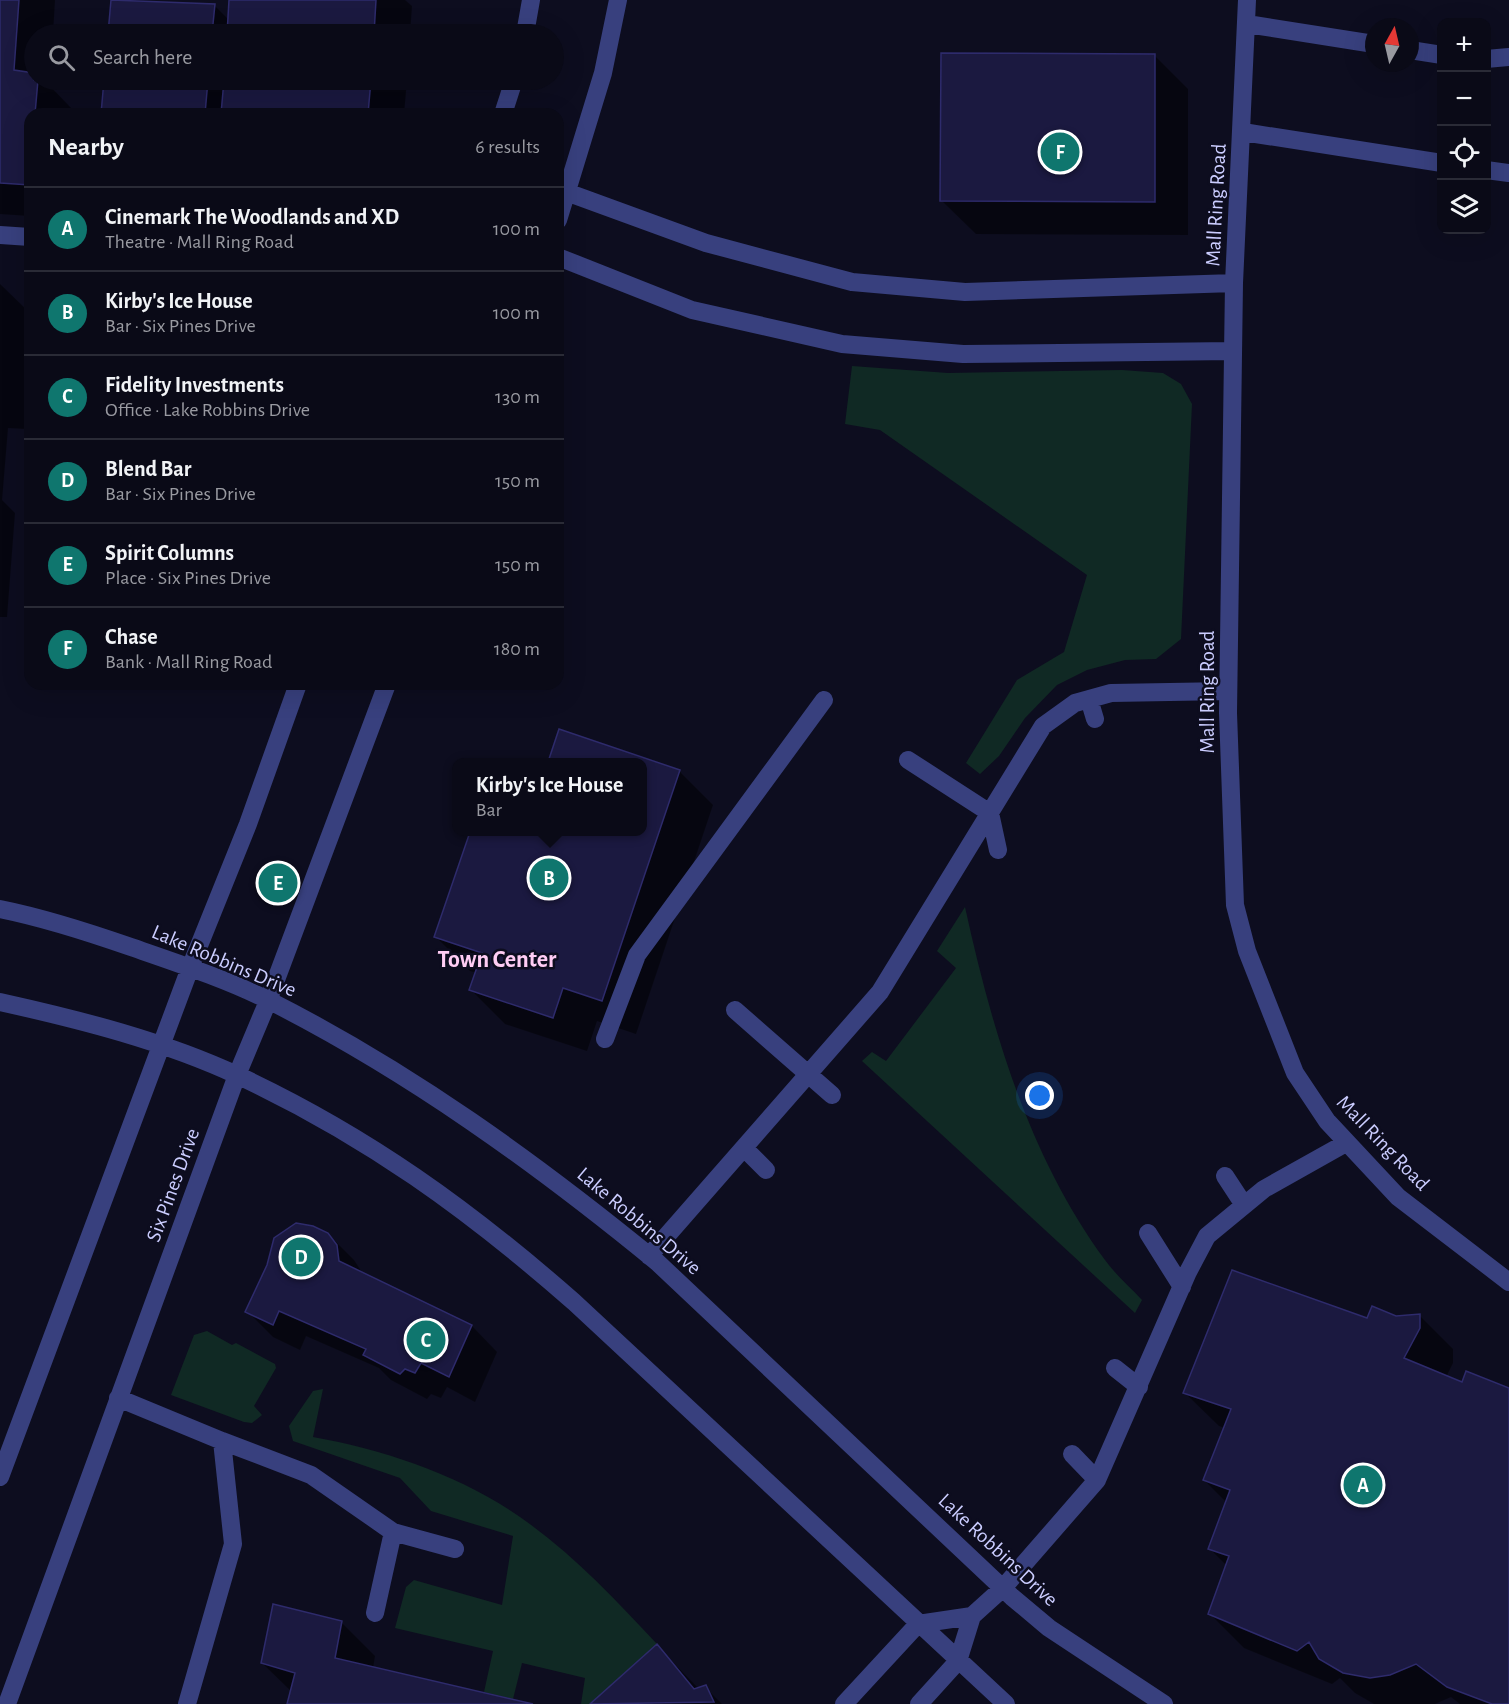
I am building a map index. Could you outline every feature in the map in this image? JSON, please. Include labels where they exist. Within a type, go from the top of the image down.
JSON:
[{"type":"street","points":[[527,24],[531,0]]},
{"type":"street","points":[[564,188],[603,73],[618,0]]},
{"type":"street","name":"Mall Ring Road","points":[[1247,0],[1243,132],[1234,283],[1228,691],[1235,905],[1247,951],[1295,1073],[1327,1121],[1398,1197],[1509,1282]]},
{"type":"street","points":[[1247,24],[1365,43]]},
{"type":"street","points":[[1419,51],[1437,54]]},
{"type":"street","points":[[1491,59],[1509,57]]},
{"type":"street","points":[[505,108],[511,90]]},
{"type":"street","points":[[1243,132],[1437,162]]},
{"type":"street","points":[[1491,171],[1509,174]]},
{"type":"street","points":[[564,191],[706,243],[852,282],[965,292],[1234,283]]},
{"type":"street","points":[[0,235],[24,237]]},
{"type":"street","points":[[564,259],[693,310],[842,344],[963,354],[1233,351]]},
{"type":"street","points":[[0,1477],[190,968],[248,824],[296,690]]},
{"type":"street","name":"Six Pines Drive","points":[[7,1704],[237,1075],[268,1001],[385,690]]},
{"type":"street","points":[[649,1256],[880,992],[1043,726],[1075,704],[1111,693],[1228,691]]},
{"type":"street","points":[[1089,699],[1095,719]]},
{"type":"street","points":[[605,1039],[637,955],[824,700]]},
{"type":"street","points":[[908,760],[990,813],[998,850]]},
{"type":"street","name":"Lake Robbins Drive","points":[[0,909],[75,928],[190,968],[268,1001],[388,1066],[490,1133],[596,1211],[649,1256],[721,1320],[1003,1588],[1049,1628],[1164,1704]]},
{"type":"street","points":[[0,1002],[81,1020],[237,1075],[345,1131],[402,1166],[508,1244],[574,1302],[1006,1704]]},
{"type":"street","points":[[735,1010],[831,1095]]},
{"type":"street","points":[[919,1704],[958,1661],[972,1616],[1003,1588],[1097,1480],[1182,1287],[1207,1236],[1264,1189],[1347,1143]]},
{"type":"street","points":[[744,1148],[766,1170]]},
{"type":"street","points":[[1225,1176],[1244,1205]]},
{"type":"street","points":[[1148,1233],[1182,1287]]},
{"type":"street","points":[[1115,1368],[1139,1387]]},
{"type":"street","points":[[118,1398],[311,1475],[393,1532],[455,1549]]},
{"type":"street","points":[[187,1704],[233,1544],[222,1441]]},
{"type":"street","points":[[1072,1454],[1097,1480]]},
{"type":"street","points":[[375,1612],[393,1532]]},
{"type":"street","points":[[844,1704],[918,1624],[972,1616]]},
{"type":"green space","points":[[852,366],[948,373],[1122,370],[1163,373],[1181,384],[1192,404],[1181,639],[1156,659],[1125,660],[1087,670],[1057,685],[1025,718],[999,756],[980,774],[966,763],[1017,680],[1064,652],[1087,575],[880,430],[845,424]]},
{"type":"green space","points":[[965,907],[1001,1046],[1034,1135],[1078,1220],[1109,1265],[1142,1300],[1135,1313],[862,1061],[872,1052],[886,1061],[956,968],[937,951]]},
{"type":"green space","points":[[207,1331],[232,1345],[236,1343],[275,1364],[276,1368],[254,1406],[262,1415],[252,1423],[171,1395],[194,1335]]},
{"type":"green space","points":[[323,1389],[313,1437],[367,1449],[421,1466],[497,1502],[539,1531],[575,1561],[657,1644],[590,1704],[581,1704],[585,1678],[522,1663],[513,1699],[484,1692],[493,1651],[395,1628],[406,1587],[414,1580],[502,1605],[513,1536],[431,1511],[400,1478],[293,1441],[289,1426],[313,1391]]},
{"type":"building","points":[[0,0],[19,0],[14,70],[24,72],[24,90],[37,90],[36,108],[24,108],[24,185],[0,183]]},
{"type":"building","points":[[111,0],[215,4],[213,24],[109,24]]},
{"type":"building","points":[[229,0],[376,0],[375,24],[228,24]]},
{"type":"building","points":[[941,53],[1155,54],[1155,202],[940,201]]},
{"type":"building","points":[[103,90],[207,90],[206,108],[102,108]]},
{"type":"building","points":[[223,90],[370,90],[369,108],[222,108]]},
{"type":"building","points":[[559,729],[645,758],[549,758]]},
{"type":"building","points":[[647,759],[680,770],[602,1001],[563,988],[553,1018],[469,990],[482,953],[434,937],[469,836],[647,836]]},
{"type":"building","points":[[296,1223],[313,1226],[328,1233],[337,1245],[339,1261],[472,1325],[449,1377],[421,1363],[415,1373],[405,1369],[400,1374],[363,1355],[366,1349],[279,1311],[273,1325],[245,1312],[267,1265],[274,1238]]},
{"type":"building","points":[[1232,1270],[1367,1318],[1372,1306],[1396,1316],[1420,1314],[1420,1328],[1404,1358],[1462,1382],[1466,1371],[1509,1388],[1509,1704],[1492,1704],[1447,1687],[1416,1664],[1390,1675],[1370,1678],[1343,1673],[1319,1659],[1309,1642],[1297,1651],[1208,1614],[1229,1556],[1208,1549],[1230,1490],[1203,1480],[1231,1409],[1183,1393]]},
{"type":"building","points":[[273,1604],[342,1621],[335,1658],[533,1704],[287,1704],[295,1673],[261,1663]]},
{"type":"building","points":[[657,1644],[694,1689],[706,1685],[714,1702],[590,1704]]},
{"type":"place","name":"Chase","points":[[1060,152]]},
{"type":"place","name":"Kirby's Ice House","points":[[549,878]]},
{"type":"place","name":"Spirit Columns","points":[[278,883]]},
{"type":"place","name":"Blend Bar","points":[[301,1257]]},
{"type":"place","name":"Fidelity Investments","points":[[426,1340]]},
{"type":"place","name":"Cinemark The Woodlands and XD","points":[[1363,1485]]},
{"type":"district","name":"Town Center","points":[[497,960]]}]
